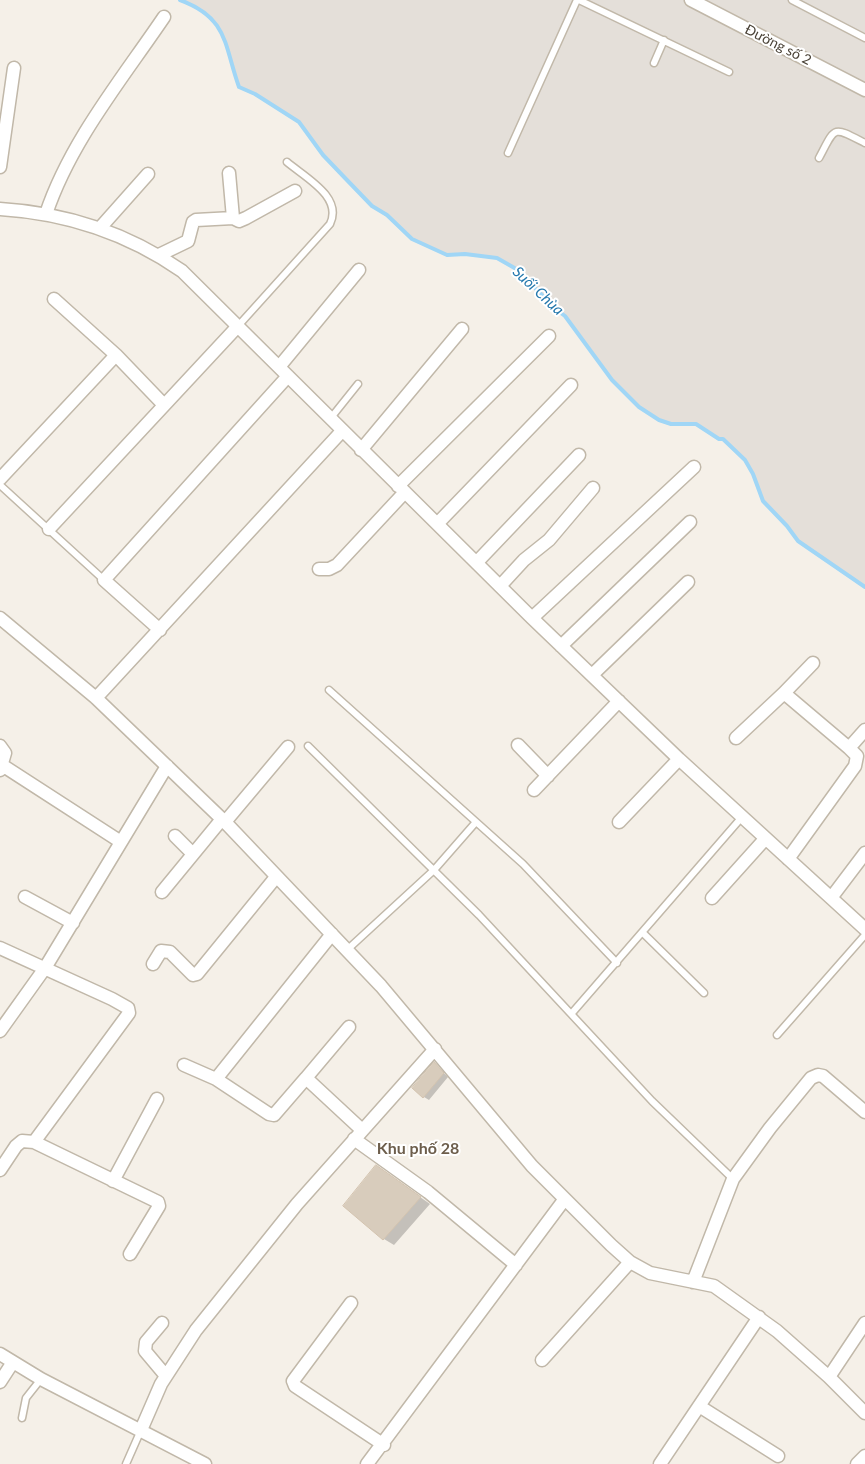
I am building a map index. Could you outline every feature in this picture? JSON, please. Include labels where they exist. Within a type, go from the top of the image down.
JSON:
[{"type":"street","name":"Đường số 2","points":[[691,0],[865,90]]},
{"type":"street","points":[[46,214],[58,182],[91,124],[164,17]]},
{"type":"street","points":[[0,167],[14,68]]},
{"type":"street","points":[[100,228],[148,174]]},
{"type":"street","points":[[229,174],[233,218]]},
{"type":"street","points":[[159,255],[188,241],[193,222],[196,220],[233,218],[239,221],[295,191]]},
{"type":"street","points":[[0,209],[46,214],[100,228],[159,255],[202,289],[342,431],[438,523],[561,646],[679,759],[865,929]]},
{"type":"street","points":[[160,630],[104,580],[283,372],[359,270]]},
{"type":"street","points":[[54,299],[116,355],[164,405]]},
{"type":"street","points":[[48,529],[238,326]]},
{"type":"street","points":[[362,450],[462,330]]},
{"type":"street","points":[[319,569],[337,565],[402,489],[548,336]]},
{"type":"street","points":[[0,479],[116,355]]},
{"type":"street","points":[[438,523],[571,385]]},
{"type":"street","points":[[96,698],[342,431]]},
{"type":"street","points":[[477,562],[579,455]]},
{"type":"street","points":[[532,618],[694,467]]},
{"type":"street","points":[[500,585],[524,560],[549,540],[593,488]]},
{"type":"street","points":[[561,646],[690,522]]},
{"type":"street","points":[[592,675],[688,582]]},
{"type":"street","points":[[0,618],[96,698],[223,821],[348,949],[435,1049],[532,1166],[564,1200],[630,1262],[650,1273],[714,1286],[759,1317],[829,1377],[865,1413]]},
{"type":"street","points":[[736,738],[813,663]]},
{"type":"street","points":[[784,693],[857,756],[856,766],[788,859]]},
{"type":"street","points":[[534,790],[619,701]]},
{"type":"street","points":[[849,748],[865,730]]},
{"type":"street","points":[[518,745],[548,776]]},
{"type":"street","points":[[0,746],[5,753],[1,767],[122,842]]},
{"type":"street","points":[[162,892],[288,747]]},
{"type":"street","points":[[619,822],[679,759]]},
{"type":"street","points":[[0,1031],[46,968],[167,766]]},
{"type":"street","points":[[175,836],[194,854]]},
{"type":"street","points":[[712,898],[765,839]]},
{"type":"street","points":[[830,898],[865,853]]},
{"type":"street","points":[[153,964],[162,951],[166,950],[193,975],[197,974],[276,877]]},
{"type":"street","points":[[25,897],[73,923]]},
{"type":"street","points":[[216,1079],[332,934]]},
{"type":"street","points":[[0,948],[112,999],[128,1008],[129,1013],[34,1142]]},
{"type":"street","points":[[184,1065],[216,1079],[269,1114],[274,1115],[348,1027]]},
{"type":"street","points":[[141,1430],[166,1376],[196,1330],[241,1272],[358,1134],[435,1049]]},
{"type":"street","points":[[693,1282],[733,1179],[770,1128],[811,1078],[818,1075],[823,1076],[865,1112]]},
{"type":"street","points":[[306,1078],[358,1134],[516,1265]]},
{"type":"street","points":[[113,1181],[157,1099]]},
{"type":"street","points":[[0,1170],[16,1146],[22,1141],[34,1142],[158,1202],[159,1206],[130,1254]]},
{"type":"street","points":[[367,1464],[384,1445],[564,1200]]},
{"type":"street","points":[[542,1360],[630,1262]]},
{"type":"street","points":[[351,1303],[293,1381],[295,1386],[384,1445]]},
{"type":"street","points":[[660,1464],[759,1317]]},
{"type":"street","points":[[162,1323],[146,1342],[145,1351],[166,1376]]},
{"type":"street","points":[[829,1377],[865,1323]]},
{"type":"street","points":[[0,1354],[41,1379],[206,1464]]},
{"type":"street","points":[[0,1382],[13,1362]]},
{"type":"street","points":[[698,1406],[778,1456]]},
{"type":"street","points":[[857,1464],[865,1456]]},
{"type":"lane","points":[[508,153],[578,0],[729,72]]},
{"type":"lane","points":[[792,0],[865,38]]},
{"type":"lane","points":[[654,63],[664,40]]},
{"type":"lane","points":[[819,158],[836,131],[841,131],[865,143]]},
{"type":"lane","points":[[238,326],[330,224],[334,215],[333,203],[321,190],[287,162]]},
{"type":"lane","points":[[330,419],[358,384]]},
{"type":"lane","points":[[0,485],[104,580]]},
{"type":"lane","points":[[329,690],[523,864],[617,963]]},
{"type":"lane","points":[[308,746],[434,870],[572,1013],[652,1101],[733,1179]]},
{"type":"lane","points":[[572,1013],[742,817]]},
{"type":"lane","points":[[348,949],[434,870],[476,822]]},
{"type":"lane","points":[[643,932],[704,993]]},
{"type":"lane","points":[[776,1036],[865,935]]},
{"type":"lane","points":[[22,1418],[26,1398],[41,1379]]},
{"type":"lane","points":[[126,1464],[141,1430]]},
{"type":"shaded area","points":[[180,0],[865,0],[865,587],[798,541],[787,526],[763,501],[753,474],[745,460],[723,439],[719,439],[696,424],[671,424],[659,420],[632,402],[612,380],[565,316],[554,308],[518,270],[497,258],[465,254],[447,255],[424,246],[372,206],[323,155],[299,122],[255,94],[239,87],[233,72],[231,56],[216,24],[192,4]]},
{"type":"building","points":[[434,1062],[444,1073],[423,1098],[412,1088]]},
{"type":"building","points":[[376,1165],[421,1197],[383,1240],[343,1206]]},
{"type":"waterway","name":"Suối Chùa","points":[[180,0],[208,15],[216,25],[227,46],[239,87],[255,94],[299,122],[323,155],[372,206],[387,215],[412,239],[447,255],[465,254],[497,258],[518,270],[554,308],[565,316],[612,380],[639,407],[659,420],[671,424],[696,424],[719,439],[723,439],[745,460],[753,474],[763,501],[787,526],[798,541],[865,587]]},
{"type":"district","name":"Khu phố 28","points":[[418,1149]]}]
